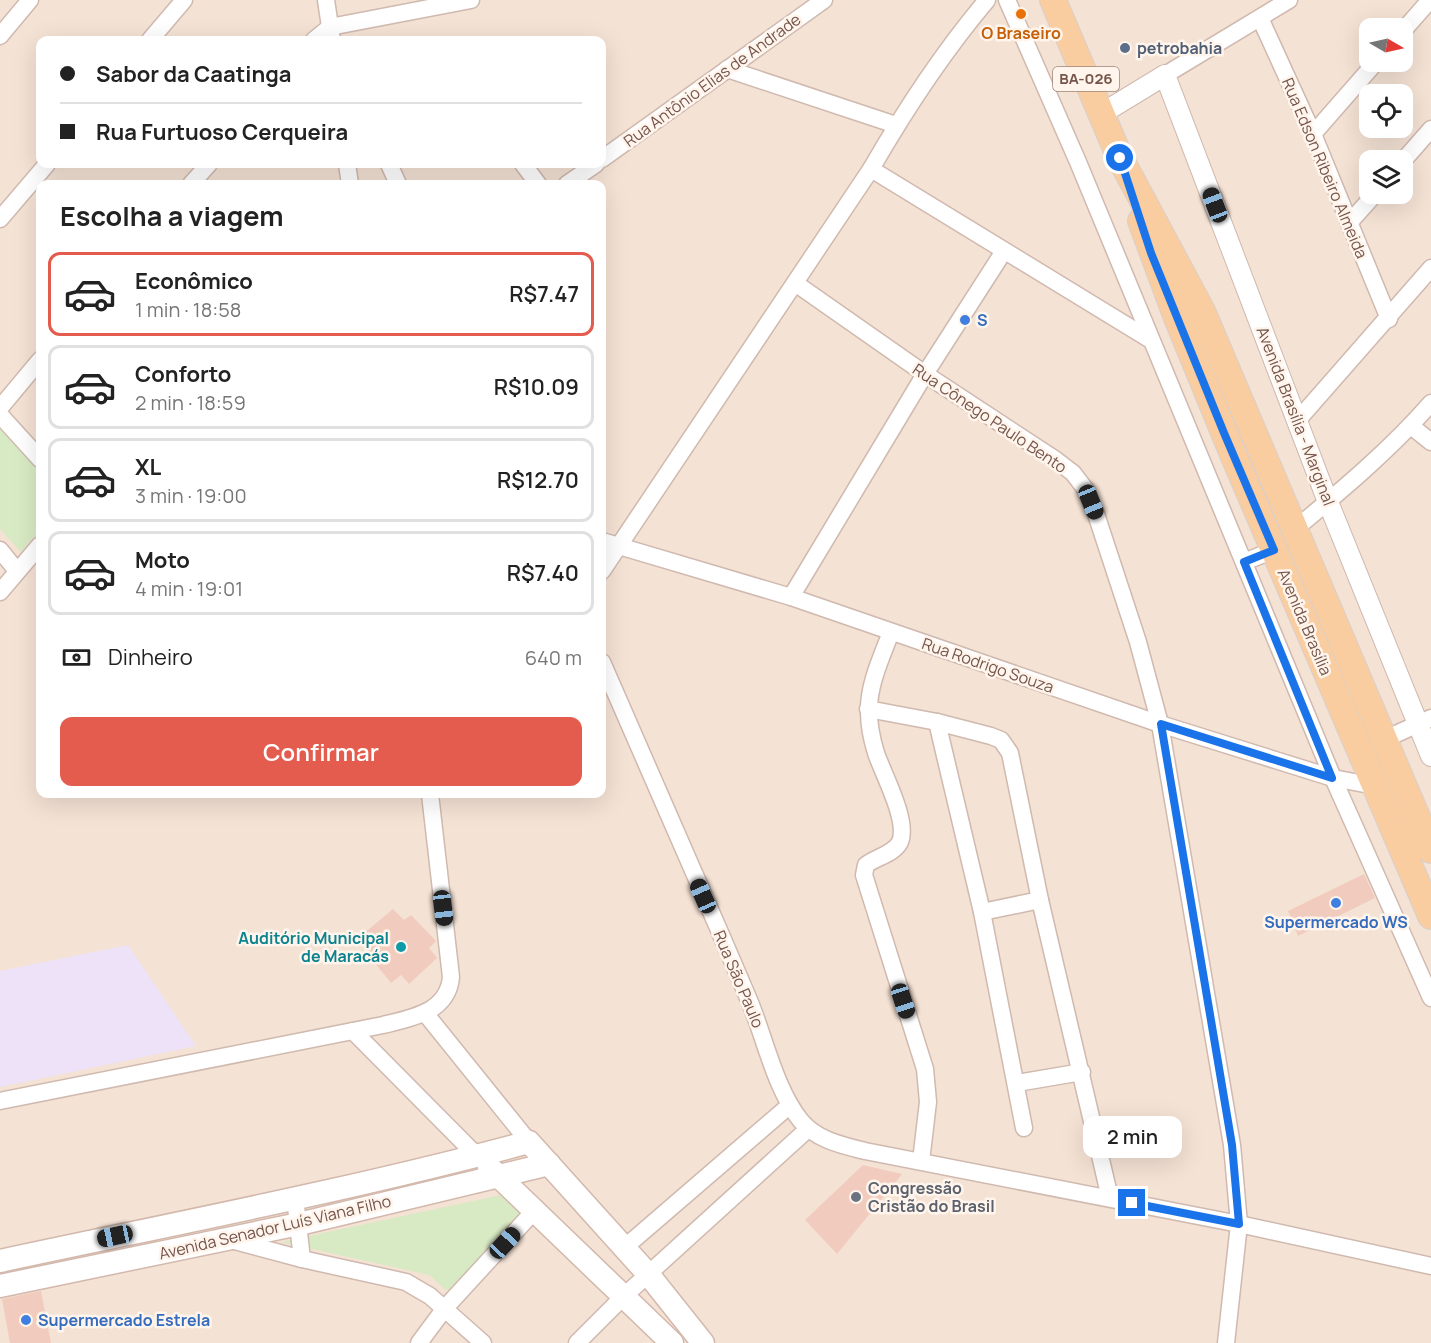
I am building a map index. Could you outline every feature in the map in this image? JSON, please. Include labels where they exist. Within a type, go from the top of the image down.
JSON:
[{"type":"main road","name":"Avenida Brasília","points":[[1053,0],[1120,158],[1202,311],[1431,850]]},
{"type":"main road","name":"Avenida Brasília","points":[[1120,158],[1151,253],[1232,453],[1431,916]]},
{"type":"main road","points":[[1232,453],[1257,440]]},
{"type":"main road","points":[[529,1142],[648,1274],[703,1343]]},
{"type":"main road","name":"Avenida Senador Luís Viana Filho","points":[[0,1261],[295,1198],[529,1142]]},
{"type":"main road","points":[[477,1156],[672,1343]]},
{"type":"main road","name":"Avenida Senador Luís Viana Filho","points":[[0,1286],[299,1224],[549,1164]]},
{"type":"street","points":[[0,36],[30,0]]},
{"type":"street","points":[[153,36],[184,0]]},
{"type":"street","points":[[326,0],[332,36],[471,0]]},
{"type":"street","name":"Rua Antônio Elias de Andrade","points":[[606,156],[824,0]]},
{"type":"street","points":[[606,565],[871,169],[896,125],[950,47],[987,0]]},
{"type":"street","points":[[1007,0],[1078,162],[1149,339],[1244,562],[1332,778],[1431,998]]},
{"type":"street","points":[[1101,114],[1289,0]]},
{"type":"street","points":[[1413,19],[1430,0]]},
{"type":"street","name":"Rua Edson Ribeiro Almeida","points":[[1260,18],[1313,134],[1389,319]]},
{"type":"street","points":[[728,69],[896,125]]},
{"type":"street","points":[[1313,134],[1367,72]]},
{"type":"street","name":"Avenida Brasília - Marginal","points":[[1165,75],[1328,502],[1425,721],[1431,756]]},
{"type":"street","points":[[1413,150],[1431,129]]},
{"type":"street","points":[[0,219],[44,168]]},
{"type":"street","points":[[194,180],[205,168]]},
{"type":"street","points":[[573,180],[590,168]]},
{"type":"street","points":[[871,169],[1149,339]]},
{"type":"street","points":[[1349,223],[1366,204]]},
{"type":"street","points":[[791,597],[925,374],[1004,251]]},
{"type":"street","points":[[1298,421],[1431,268]]},
{"type":"street","name":"Rua Cônego Paulo Bento","points":[[795,283],[925,374],[1056,460],[1073,473],[1086,490],[1107,544],[1161,724],[1232,1145],[1239,1224],[1226,1343]]},
{"type":"street","points":[[0,408],[36,365]]},
{"type":"street","points":[[1295,529],[1411,426],[1431,403]]},
{"type":"street","points":[[0,415],[36,455]]},
{"type":"street","points":[[1411,426],[1431,442]]},
{"type":"street","name":"Rua Rodrigo Souza","points":[[606,542],[791,597],[1161,724],[1332,778],[1375,786]]},
{"type":"street","points":[[0,550],[17,572]]},
{"type":"street","points":[[0,592],[36,550]]},
{"type":"street","points":[[1244,562],[1274,550]]},
{"type":"street","points":[[891,632],[879,665],[868,710],[873,743],[899,816],[902,835],[895,848],[866,865],[864,875],[925,1069],[928,1102],[921,1161]]},
{"type":"street","name":"Rua São Paulo","points":[[606,671],[750,1002],[782,1088],[790,1105],[808,1129]]},
{"type":"street","points":[[868,710],[937,722],[991,736],[1001,740],[1006,746],[1013,763],[1040,900],[1110,1198]]},
{"type":"street","points":[[1383,740],[1425,721]]},
{"type":"street","points":[[937,722],[982,912],[1024,1128]]},
{"type":"street","points":[[0,1101],[383,1025],[425,1013],[439,1005],[450,987],[451,977],[430,798]]},
{"type":"street","points":[[982,912],[1040,900]]},
{"type":"street","points":[[425,1013],[529,1142]]},
{"type":"street","points":[[353,1030],[477,1156]]},
{"type":"street","points":[[1017,1083],[1082,1072]]},
{"type":"street","points":[[624,1248],[790,1105]]},
{"type":"street","points":[[577,1343],[622,1297],[808,1129],[838,1144],[1239,1224],[1431,1266]]},
{"type":"street","points":[[295,1198],[302,1259]]},
{"type":"street","points":[[419,1343],[445,1308],[535,1210]]},
{"type":"street","points":[[227,1239],[302,1259],[406,1282],[420,1289],[445,1308],[483,1343]]},
{"type":"shaded area","points":[[0,0],[1431,0],[1431,1343],[0,1343]]},
{"type":"shaded area","points":[[128,945],[196,1046],[0,1087],[0,971]]},
{"type":"green space","points":[[0,425],[36,468],[36,534],[21,552],[0,529]]},
{"type":"green space","points":[[506,1194],[530,1210],[454,1290],[446,1290],[429,1275],[281,1242]]},
{"type":"building","name":"Supermercado WS","points":[[1364,874],[1375,898],[1298,936],[1288,911]]},
{"type":"building","name":"Auditório Municipal de Maracás","points":[[393,909],[404,920],[411,915],[436,941],[429,948],[437,958],[409,984],[401,975],[391,983],[366,952],[372,945],[362,935]]},
{"type":"building","name":"Congressão Cristão do Brasil","points":[[863,1165],[902,1174],[837,1254],[805,1220]]},
{"type":"building","name":"Supermercado Estrela","points":[[41,1291],[51,1343],[10,1343],[2,1299]]},
{"type":"place","name":"O Braseiro","points":[[1021,14]]},
{"type":"place","name":"petrobahia","points":[[1125,48]]},
{"type":"place","name":"S","points":[[965,320]]},
{"type":"place","name":"Supermercado WS","points":[[1336,903]]},
{"type":"place","name":"Auditório Municipal de Maracás","points":[[401,947]]},
{"type":"place","name":"Congressão Cristão do Brasil","points":[[856,1197]]},
{"type":"place","name":"Supermercado Estrela","points":[[26,1320]]},
{"type":"route","points":[[1120,158],[1151,253],[1176,318],[1274,550],[1244,562],[1332,778],[1161,724],[1232,1145],[1239,1224],[1132,1203]]}]
